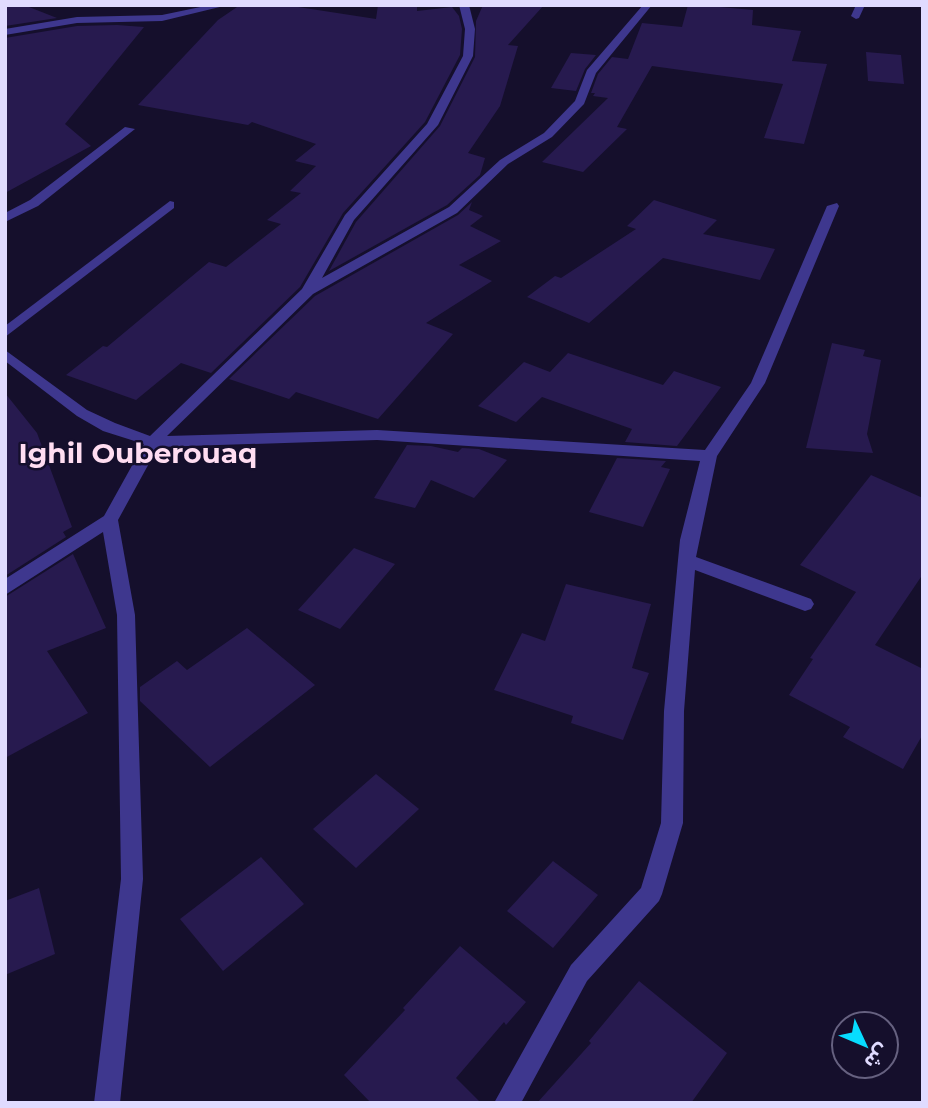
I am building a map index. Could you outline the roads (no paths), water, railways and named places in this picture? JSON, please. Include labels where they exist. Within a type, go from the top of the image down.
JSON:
[{"type":"street","points":[[5,32],[76,20],[162,18],[224,5]]},
{"type":"street","points":[[308,291],[349,218],[432,125],[468,56],[470,29],[464,5]]},
{"type":"street","points":[[5,588],[110,520],[153,442],[308,291],[453,210],[504,162],[548,135],[580,102],[591,72],[648,5]]},
{"type":"street","points":[[856,16],[860,5]]},
{"type":"street","points":[[5,218],[34,203],[129,129]]},
{"type":"street","points":[[5,333],[170,205]]},
{"type":"street","points":[[507,1103],[579,973],[651,894],[672,823],[674,711],[687,559],[709,456],[758,383],[833,206]]},
{"type":"street","points":[[5,354],[82,413],[109,428],[153,442],[377,435],[709,456]]},
{"type":"street","points":[[107,1103],[132,879],[126,615],[110,520]]},
{"type":"street","points":[[687,559],[805,604]]},
{"type":"district","name":"Ighil Ouberouaq","points":[[138,453]]}]
